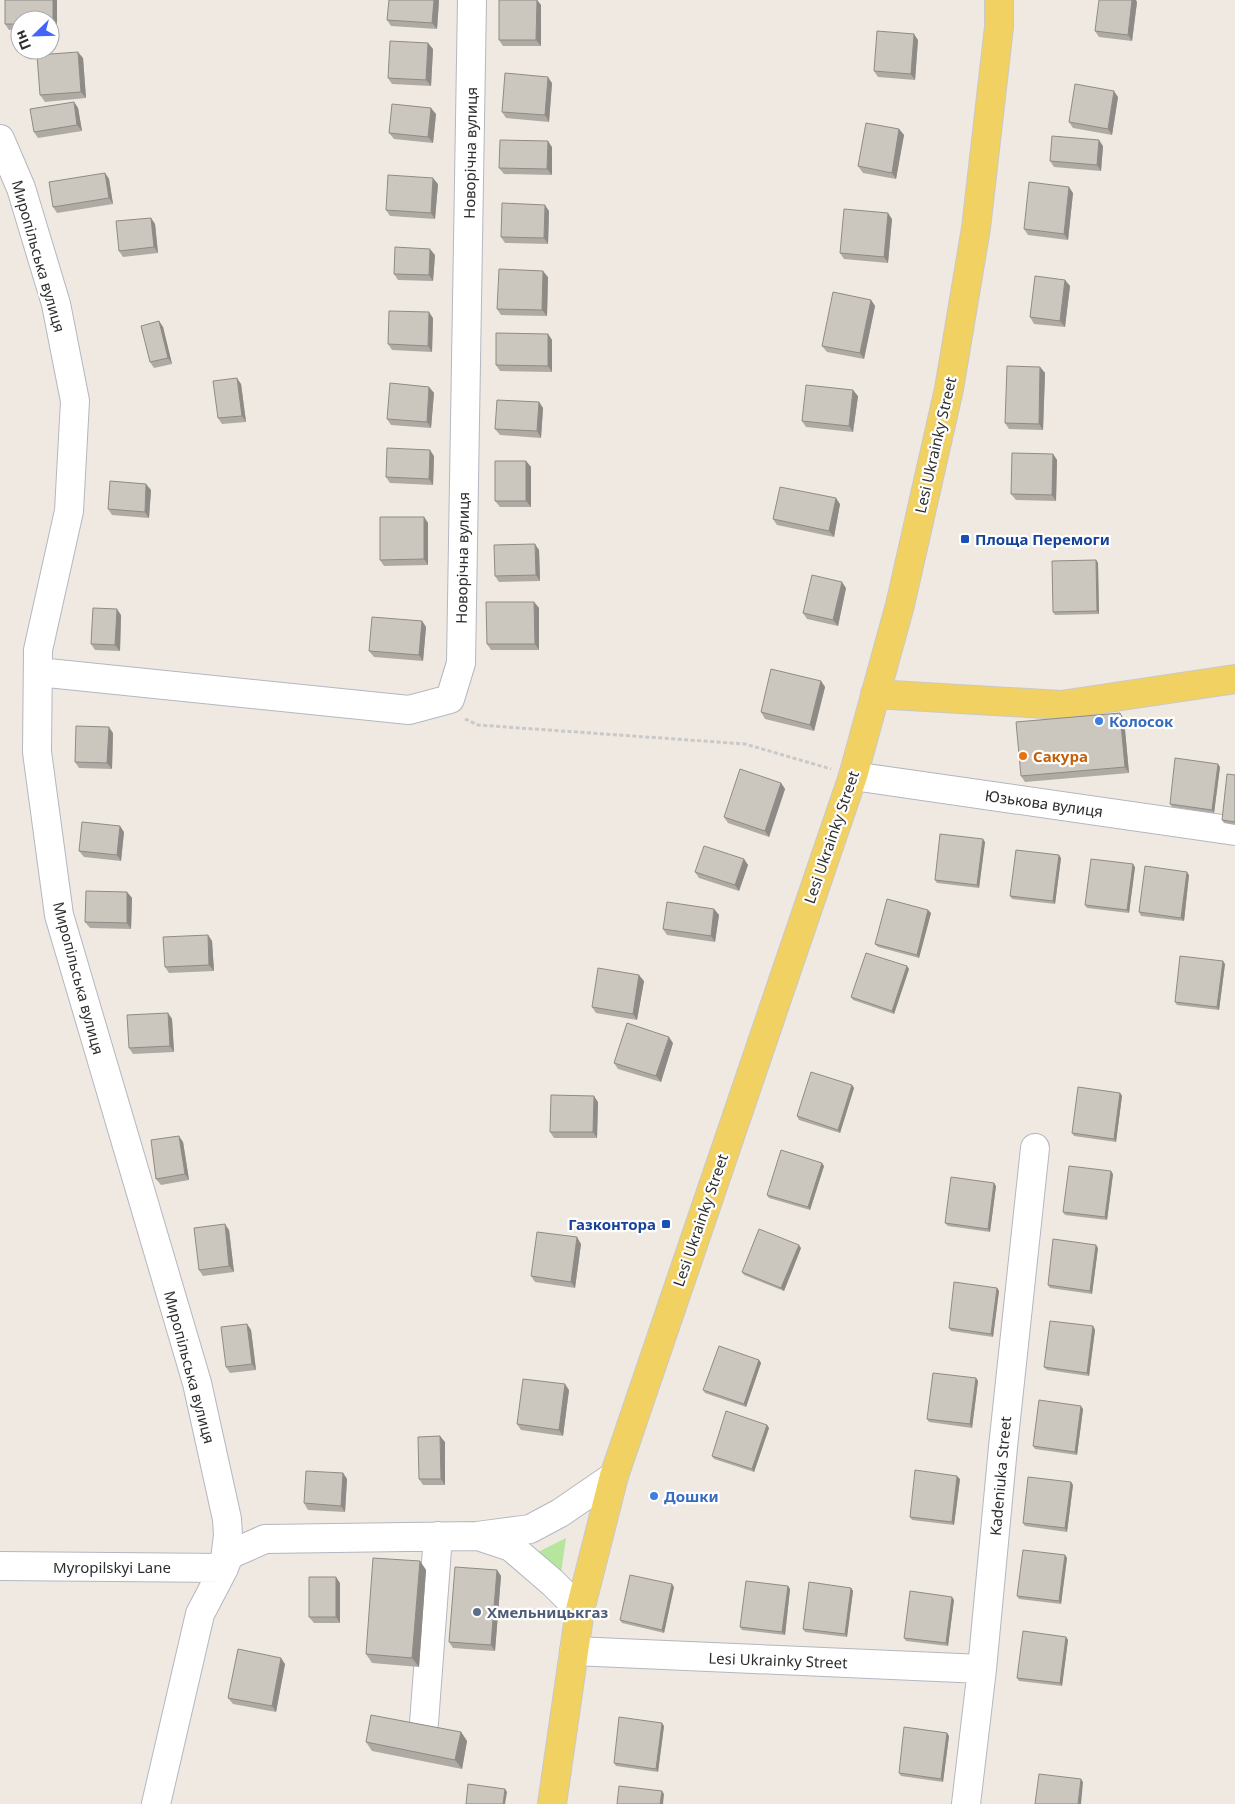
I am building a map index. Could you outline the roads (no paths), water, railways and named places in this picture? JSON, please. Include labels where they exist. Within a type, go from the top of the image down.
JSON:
[{"type":"main road","name":"Lesi Ukrainky Street","points":[[552,1804],[580,1610],[614,1476],[853,776],[900,605],[949,389],[976,228],[999,27],[999,0]]},
{"type":"main road","points":[[875,694],[1061,705],[1235,679]]},
{"type":"street","name":"Новорічна вулиця","points":[[38,672],[409,710],[450,698],[461,662],[472,0]]},
{"type":"street","points":[[999,27],[1006,0]]},
{"type":"street","name":"Миропільська вулиця","points":[[0,139],[21,188],[56,304],[75,401],[69,511],[38,650],[37,752],[58,915],[197,1383],[227,1519],[228,1536],[224,1568],[200,1614],[156,1804]]},
{"type":"street","name":"Юзькова вулиця","points":[[853,776],[1235,831]]},
{"type":"street","name":"Kadeniuka Street","points":[[966,1804],[982,1669],[1002,1448],[1035,1148]]},
{"type":"street","points":[[224,1568],[229,1555],[265,1539],[477,1536],[530,1529],[560,1513],[614,1476]]},
{"type":"street","points":[[424,1723],[438,1536]]},
{"type":"street","points":[[477,1536],[511,1547],[553,1583],[580,1610]]},
{"type":"street","name":"Myropilskyi Lane","points":[[0,1566],[224,1568]]},
{"type":"street","name":"Lesi Ukrainky Street","points":[[574,1651],[982,1669]]},
{"type":"place","name":"Площа Перемоги","points":[[965,539]]},
{"type":"place","name":"Колосок","points":[[1099,721]]},
{"type":"place","name":"Сакура","points":[[1023,756]]},
{"type":"place","name":"Газконтора","points":[[666,1224]]},
{"type":"place","name":"Дошки","points":[[654,1496]]},
{"type":"place","name":"Хмельницькгаз","points":[[477,1612]]}]
